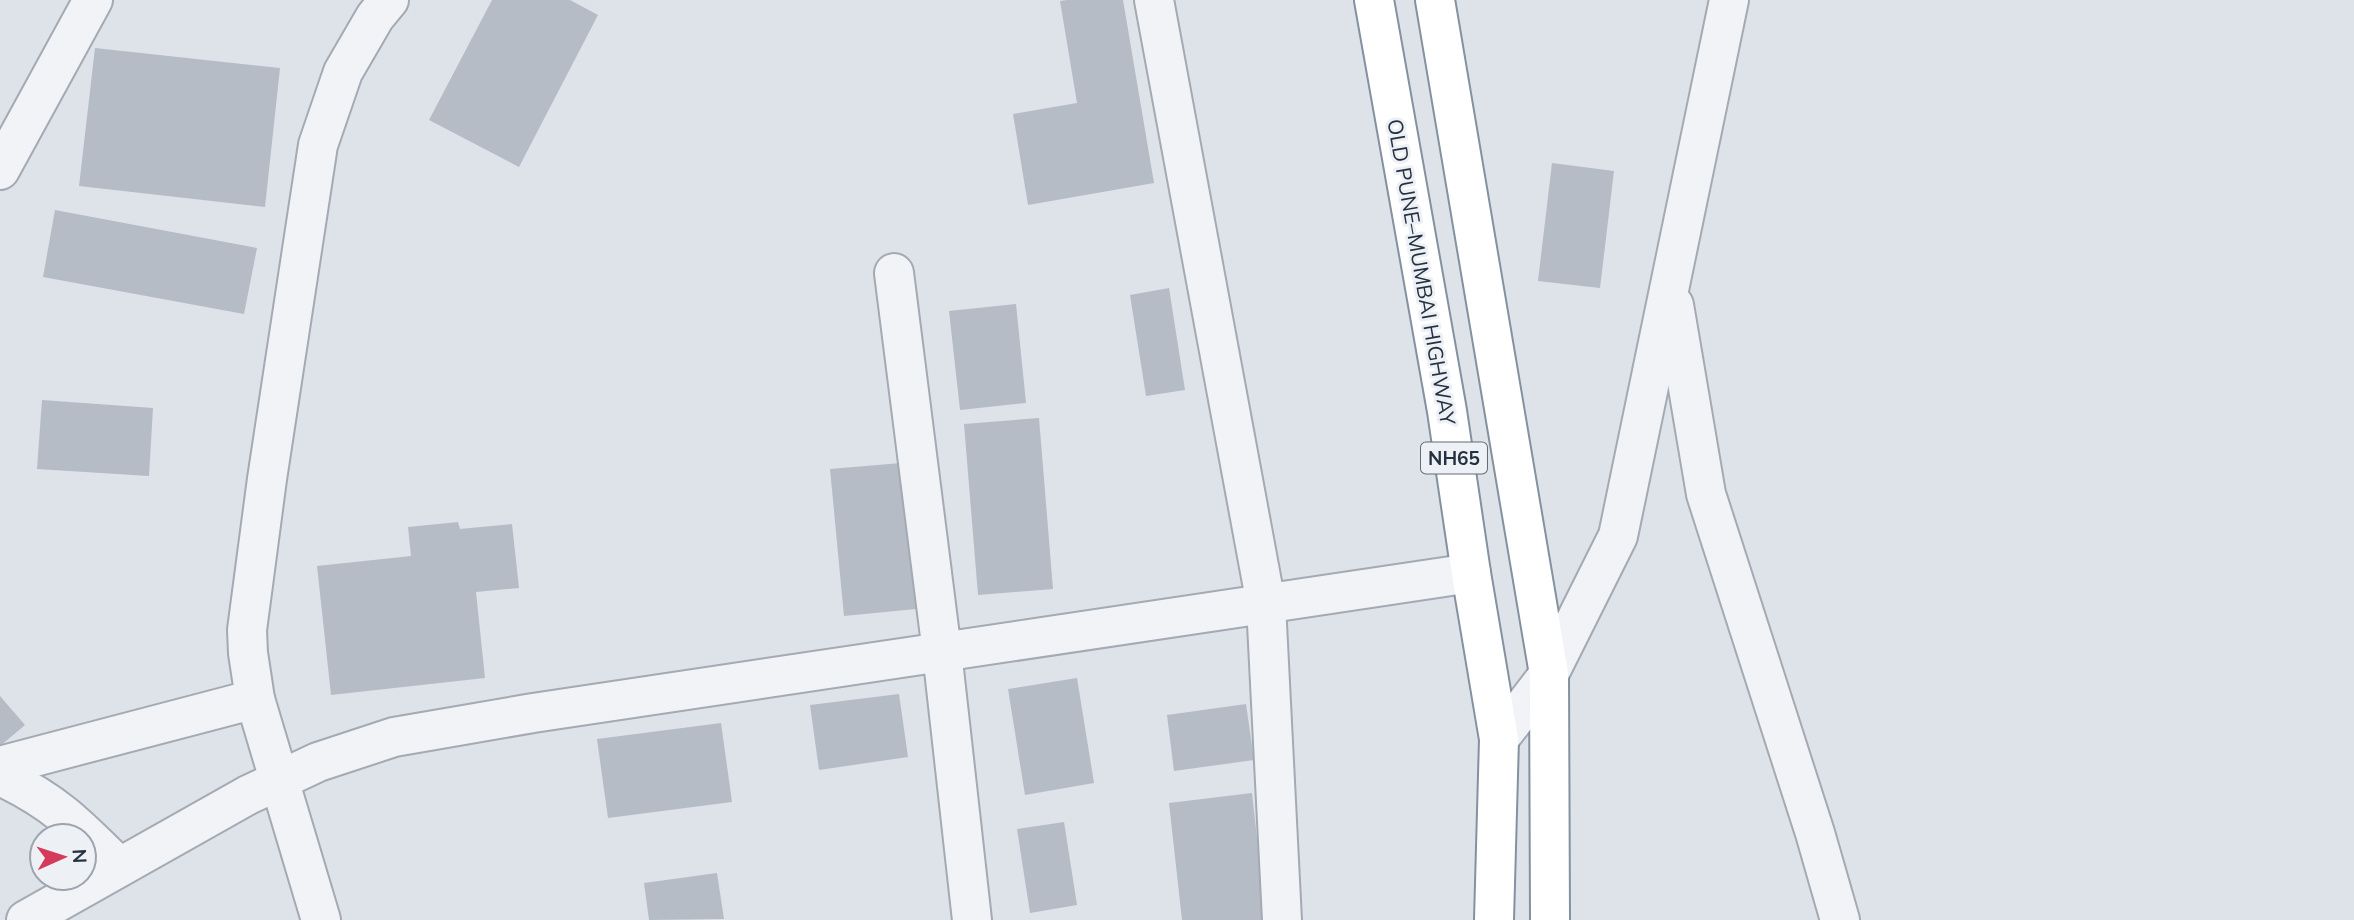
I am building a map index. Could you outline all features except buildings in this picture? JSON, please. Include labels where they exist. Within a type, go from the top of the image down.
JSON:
[{"type":"highway","name":"OLD PUNE–MUMBAI HIGHWAY","points":[[1374,0],[1447,411],[1499,738],[1494,920]]},
{"type":"highway","name":"NH65","points":[[1435,0],[1549,674],[1550,920]]},
{"type":"street","points":[[0,170],[93,0]]},
{"type":"street","points":[[321,920],[255,699],[247,630],[269,465],[318,145],[344,72],[375,17],[389,0]]},
{"type":"street","points":[[1154,0],[1266,604],[1282,920]]},
{"type":"street","points":[[1499,738],[1549,674],[1618,536],[1729,0]]},
{"type":"street","points":[[894,273],[942,652],[972,920]]},
{"type":"street","points":[[1670,285],[1706,494],[1815,833],[1840,920]]},
{"type":"street","points":[[26,920],[248,794],[318,762],[394,737],[533,713],[1471,573]]},
{"type":"street","points":[[0,765],[255,699]]},
{"type":"street","points":[[0,776],[28,789],[60,810],[119,867]]}]
